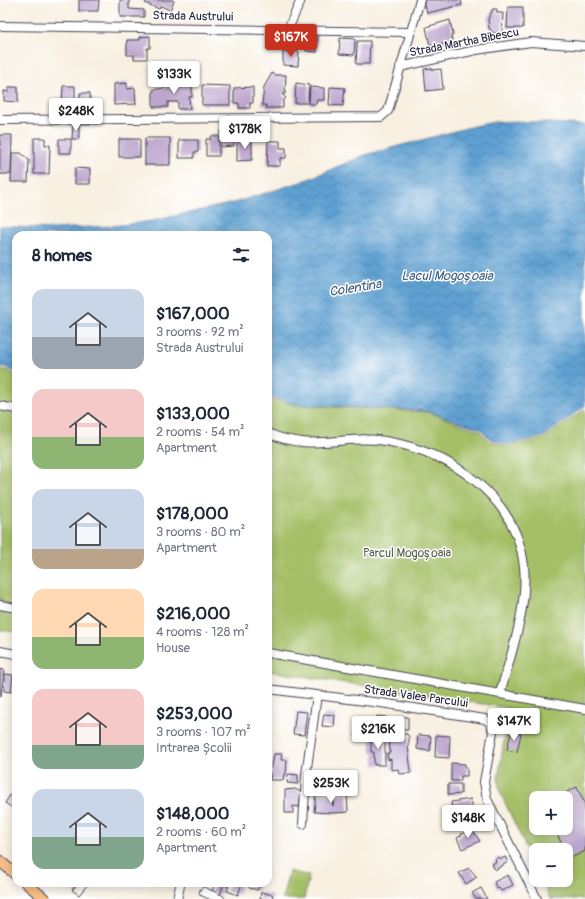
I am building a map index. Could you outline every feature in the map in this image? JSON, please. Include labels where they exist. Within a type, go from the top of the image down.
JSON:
[{"type":"main road","points":[[0,861],[12,872]]},
{"type":"main road","points":[[31,887],[45,899]]},
{"type":"street","points":[[288,29],[301,0]]},
{"type":"street","points":[[400,66],[420,0]]},
{"type":"street","name":"Strada Austrului","points":[[0,26],[288,29],[410,32]]},
{"type":"street","name":"Strada Martha Bibescu","points":[[0,120],[382,117],[388,111],[400,66],[517,43],[531,42],[585,46]]},
{"type":"street","points":[[0,406],[12,408]]},
{"type":"street","points":[[272,434],[292,442],[308,443],[364,440],[384,441],[405,446],[455,466],[485,489],[503,509],[521,548],[524,567],[520,620],[514,648],[500,693]]},
{"type":"street","points":[[0,605],[12,607]]},
{"type":"street","points":[[0,652],[12,654]]},
{"type":"street","points":[[272,653],[585,709]]},
{"type":"street","name":"Strada Valea Parcului","points":[[272,689],[481,717],[488,721],[491,724],[493,732],[484,782],[486,799],[537,899]]},
{"type":"street","points":[[303,824],[307,769],[318,695]]},
{"type":"street","points":[[177,899],[180,887]]},
{"type":"street","points":[[204,892],[220,899]]},
{"type":"green space","points":[[0,370],[6,370],[12,373],[12,632],[0,630]]},
{"type":"green space","name":"Parcul Mogoșoaia","points":[[272,399],[295,405],[427,412],[480,431],[489,441],[508,446],[543,439],[585,409],[585,899],[550,899],[544,887],[573,887],[573,843],[529,843],[529,854],[500,792],[498,779],[509,708],[272,672]]},
{"type":"green space","points":[[289,871],[309,876],[304,899],[282,899]]},
{"type":"water","name":"Lacul Mogoșoaia","points":[[516,121],[585,125],[585,406],[543,437],[508,444],[490,439],[481,429],[427,411],[295,404],[272,397],[272,231],[12,231],[12,371],[6,367],[0,367],[0,226],[52,229],[113,226],[152,221],[233,203],[301,182],[365,155],[494,122]]},
{"type":"building","points":[[79,0],[99,0],[98,11],[79,11]]},
{"type":"building","points":[[120,0],[129,0],[129,9],[144,10],[144,17],[120,17]]},
{"type":"building","points":[[147,0],[174,1],[170,10],[161,6],[159,9],[145,3]]},
{"type":"building","points":[[424,0],[461,0],[462,5],[427,13]]},
{"type":"building","points":[[508,7],[523,7],[523,28],[507,28]]},
{"type":"building","points":[[493,9],[497,9],[497,13],[503,13],[502,33],[493,33],[489,28],[488,19]]},
{"type":"building","points":[[450,20],[453,43],[430,46],[426,27]]},
{"type":"building","points":[[305,35],[318,36],[317,52],[306,51]]},
{"type":"building","points":[[150,36],[150,48],[147,48],[147,59],[134,59],[134,55],[127,55],[127,40],[140,40],[140,37]]},
{"type":"building","points":[[340,38],[355,39],[354,55],[339,54]]},
{"type":"building","points":[[357,41],[370,41],[369,64],[356,64]]},
{"type":"building","points":[[289,50],[299,52],[298,66],[283,65],[283,52],[289,52]]},
{"type":"building","points":[[432,68],[432,70],[441,69],[443,89],[426,91],[424,69]]},
{"type":"building","points":[[272,73],[275,75],[286,75],[285,94],[282,94],[286,98],[283,101],[283,108],[266,108],[266,105],[262,105],[264,87]]},
{"type":"building","points":[[180,81],[192,81],[192,97],[189,97],[190,109],[178,109],[178,102],[168,102],[168,107],[153,107],[153,90],[165,88],[165,84],[175,84],[175,91],[177,91],[177,85],[180,85]]},
{"type":"building","points":[[127,83],[127,89],[135,88],[136,104],[114,105],[114,84]]},
{"type":"building","points":[[296,83],[309,85],[308,103],[295,103]]},
{"type":"building","points":[[202,85],[230,86],[230,105],[202,105]]},
{"type":"building","points":[[63,86],[75,86],[75,108],[62,106]]},
{"type":"building","points":[[9,87],[18,87],[18,102],[4,101],[4,91],[9,92]]},
{"type":"building","points":[[253,87],[253,103],[250,103],[250,108],[239,108],[239,103],[234,103],[234,88]]},
{"type":"building","points":[[310,87],[324,88],[324,100],[317,100],[316,104],[309,104]]},
{"type":"building","points":[[330,87],[345,88],[343,106],[329,105]]},
{"type":"building","points":[[80,93],[90,93],[90,103],[80,103]]},
{"type":"building","points":[[73,124],[79,124],[79,139],[72,139]]},
{"type":"building","points":[[223,125],[232,125],[232,130],[234,130],[234,146],[221,147],[221,131],[223,131]]},
{"type":"building","points":[[0,135],[12,135],[11,174],[0,174]]},
{"type":"building","points":[[211,136],[219,136],[219,156],[206,156],[206,139],[211,139]]},
{"type":"building","points":[[244,137],[250,137],[250,140],[252,140],[252,160],[237,161],[237,140],[244,140]]},
{"type":"building","points":[[34,138],[45,138],[45,145],[50,145],[49,174],[34,174]]},
{"type":"building","points":[[145,138],[170,138],[170,165],[145,165]]},
{"type":"building","points":[[59,139],[71,139],[71,153],[59,153]]},
{"type":"building","points":[[119,139],[140,139],[140,157],[119,157]]},
{"type":"building","points":[[179,140],[198,140],[198,152],[194,152],[194,158],[179,158]]},
{"type":"building","points":[[268,141],[280,141],[280,148],[286,148],[286,158],[280,158],[280,166],[267,166]]},
{"type":"building","points":[[12,153],[21,153],[29,160],[28,182],[11,182]]},
{"type":"building","points":[[75,168],[90,169],[90,184],[75,184]]},
{"type":"building","points":[[0,669],[4,670],[1,696],[0,696]]},
{"type":"building","points":[[5,674],[12,675],[11,692],[4,691]]},
{"type":"building","points":[[296,711],[307,712],[304,735],[293,734]]},
{"type":"building","points":[[324,714],[335,715],[334,727],[322,726]]},
{"type":"building","points":[[377,716],[386,717],[385,729],[377,728]]},
{"type":"building","points":[[398,717],[408,717],[408,730],[398,730]]},
{"type":"building","points":[[356,720],[370,721],[369,737],[355,736]]},
{"type":"building","points":[[511,732],[521,734],[517,752],[507,750]]},
{"type":"building","points":[[371,734],[380,734],[380,741],[385,741],[385,765],[374,765],[374,752],[371,752]]},
{"type":"building","points":[[407,734],[409,737],[408,745],[411,773],[399,774],[398,769],[391,770],[391,759],[388,760],[387,753],[390,753],[389,735]]},
{"type":"building","points":[[418,735],[431,736],[430,751],[417,749]]},
{"type":"building","points":[[436,735],[450,736],[449,758],[435,757]]},
{"type":"building","points":[[274,754],[282,754],[281,760],[287,760],[286,774],[284,774],[283,780],[272,780]]},
{"type":"building","points":[[451,763],[465,764],[465,767],[467,767],[467,776],[461,776],[461,781],[451,781]]},
{"type":"building","points":[[288,774],[298,775],[298,784],[287,783]]},
{"type":"building","points":[[448,784],[461,784],[461,794],[448,795]]},
{"type":"building","points":[[577,787],[585,804],[585,851],[573,857],[573,843],[561,843],[557,835],[573,835],[573,791],[569,791]]},
{"type":"building","points":[[295,789],[301,792],[299,807],[293,806],[293,813],[285,813],[285,790]]},
{"type":"building","points":[[12,792],[12,807],[5,803]]},
{"type":"building","points":[[316,793],[332,795],[333,806],[333,795],[347,794],[348,812],[314,812]]},
{"type":"building","points":[[471,799],[473,811],[453,813],[451,802]]},
{"type":"building","points":[[472,830],[480,841],[462,849],[457,838],[462,835],[461,834]]},
{"type":"building","points":[[499,857],[501,859],[505,857],[508,862],[495,870],[492,864],[496,862],[495,859]]},
{"type":"building","points":[[469,868],[477,877],[466,884],[459,873]]},
{"type":"building","points":[[508,875],[513,885],[501,891],[499,888],[497,889],[494,882]]},
{"type":"building","points":[[75,887],[86,887],[79,895],[72,890]]},
{"type":"building","points":[[214,887],[223,887],[220,895],[212,891]]},
{"type":"building","points":[[229,887],[241,887],[238,895],[227,891]]},
{"type":"building","points":[[249,887],[259,887],[258,890]]},
{"type":"building","points":[[481,888],[487,899],[476,899],[472,893]]},
{"type":"building","points":[[261,892],[273,895],[272,899],[260,899]]},
{"type":"water label","name":"Colentina","points":[[355,287]]}]
